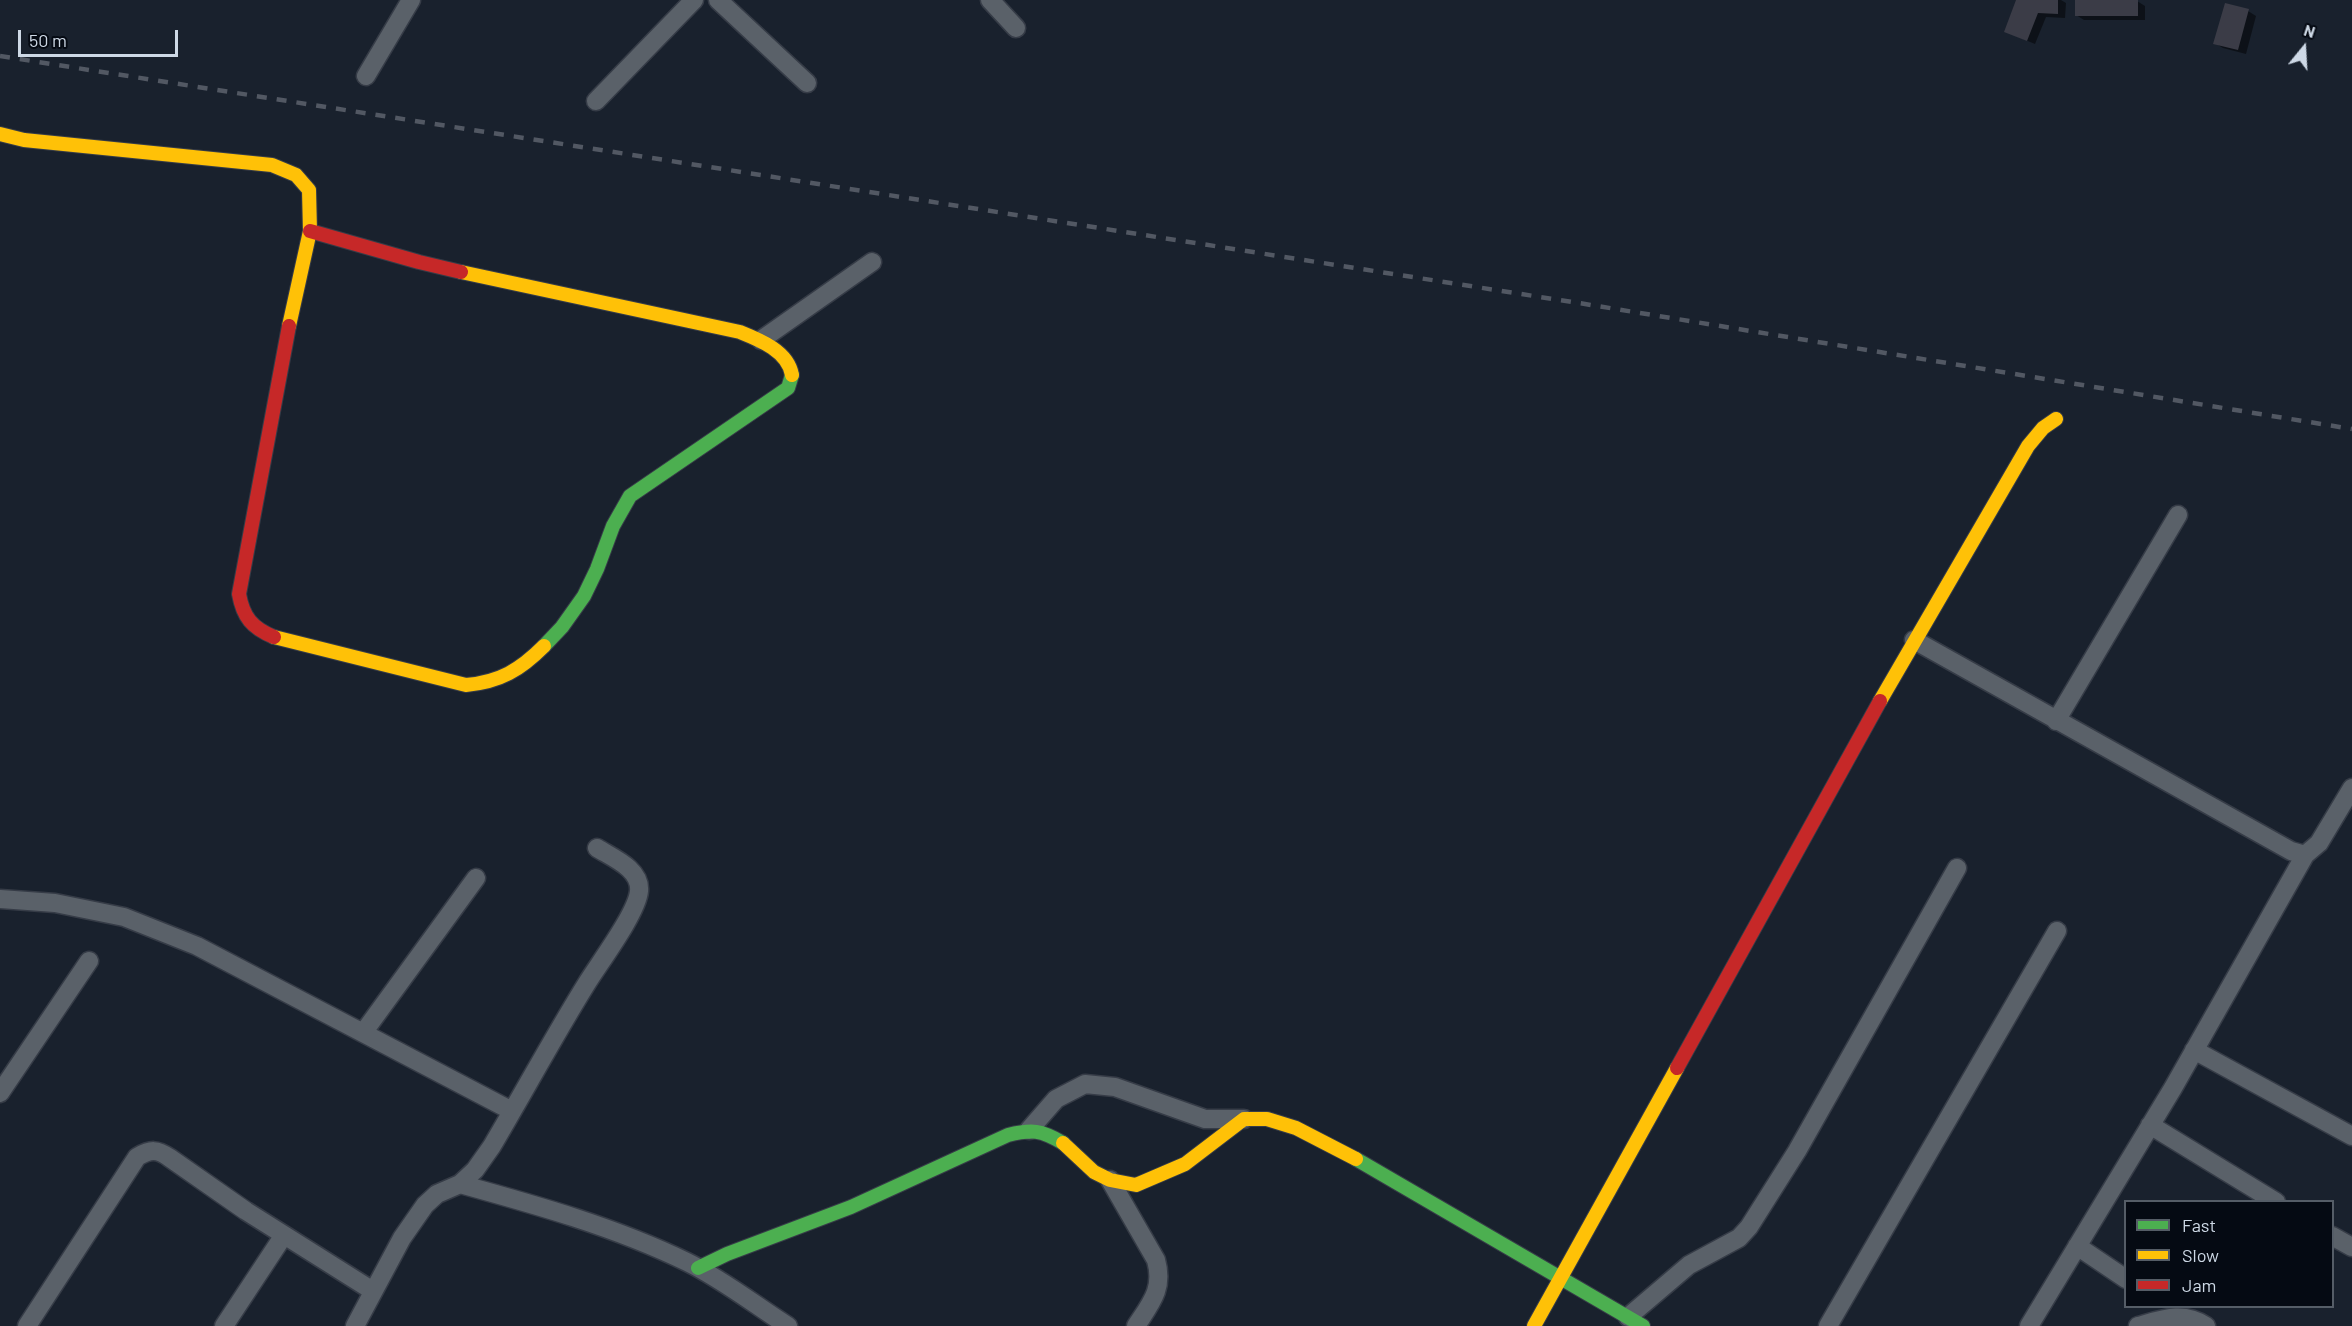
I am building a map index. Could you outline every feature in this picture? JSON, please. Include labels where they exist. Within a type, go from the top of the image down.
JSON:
[{"type":"street","points":[[366,76],[411,0]]},
{"type":"street","points":[[596,101],[694,0]]},
{"type":"street","points":[[718,0],[807,83]]},
{"type":"street","points":[[990,0],[1016,28]]},
{"type":"street","points":[[0,134],[24,140],[272,165],[296,175],[309,190],[310,231],[284,351],[241,577],[241,609],[247,620],[259,631],[275,638],[466,685],[488,684],[511,672],[540,651],[575,610],[592,580],[619,510],[630,496],[788,388],[793,376],[792,367],[779,353],[761,340],[740,332],[418,262],[310,231]]},
{"type":"street","points":[[761,340],[872,262]]},
{"type":"street","points":[[1534,1326],[1914,640],[2028,446],[2043,428],[2056,419]]},
{"type":"street","points":[[2056,721],[2178,515]]},
{"type":"street","points":[[1914,640],[2291,851],[2306,855]]},
{"type":"street","points":[[2029,1326],[2150,1125],[2306,855],[2319,843],[2352,788]]},
{"type":"street","points":[[355,1326],[402,1238],[425,1205],[437,1194],[460,1184],[475,1170],[586,984],[635,907],[639,891],[638,879],[627,866],[597,848]]},
{"type":"street","points":[[1029,1130],[1056,1099],[1084,1084],[1115,1087],[1204,1119],[1267,1119],[1296,1128],[1331,1144],[1635,1322],[1689,1265],[1730,1243],[1749,1227],[1797,1151],[1957,868]]},
{"type":"street","points":[[363,1033],[476,878]]},
{"type":"street","points":[[0,899],[55,903],[124,917],[197,946],[512,1111]]},
{"type":"street","points":[[1828,1326],[2057,931]]},
{"type":"street","points":[[0,1093],[89,961]]},
{"type":"street","points":[[2194,1050],[2352,1136]]},
{"type":"street","points":[[698,1268],[727,1254],[851,1207],[1008,1135],[1029,1130],[1048,1134],[1063,1143],[1094,1172],[1110,1180],[1136,1185],[1185,1164],[1244,1119]]},
{"type":"street","points":[[2150,1125],[2273,1200]]},
{"type":"street","points":[[27,1326],[137,1157],[149,1150],[159,1150],[246,1211],[374,1291]]},
{"type":"street","points":[[1110,1180],[1156,1260],[1160,1275],[1158,1288],[1152,1301],[1136,1326]]},
{"type":"street","points":[[460,1184],[527,1202],[651,1245],[698,1268],[788,1326]]},
{"type":"street","points":[[224,1326],[284,1235]]},
{"type":"street","points":[[2334,1237],[2352,1247]]},
{"type":"street","points":[[2077,1246],[2124,1278]]},
{"type":"street","points":[[2138,1326],[2168,1317],[2174,1311],[2206,1326]]},
{"type":"building","points":[[2016,0],[2058,0],[2058,14],[2038,13],[2027,41],[2004,32]]},
{"type":"building","points":[[2075,0],[2138,0],[2138,16],[2075,16]]},
{"type":"building","points":[[2225,3],[2249,9],[2238,50],[2213,44]]},
{"type":"railway","points":[[0,56],[1585,304],[2352,429]]},
{"type":"traffic: fast","points":[[544,646],[562,627],[584,596],[613,526],[630,496],[788,388],[792,375]]},
{"type":"traffic: fast","points":[[698,1268],[727,1254],[851,1207],[1008,1135],[1036,1132],[1063,1143]]},
{"type":"traffic: fast","points":[[1356,1159],[1643,1326]]},
{"type":"traffic: slow","points":[[0,134],[24,140],[272,165],[296,175],[309,190],[310,231],[289,326]]},
{"type":"traffic: slow","points":[[461,272],[740,332],[779,353],[785,359],[792,375]]},
{"type":"traffic: slow","points":[[1880,701],[2028,446],[2043,428],[2056,419]]},
{"type":"traffic: slow","points":[[274,637],[466,685],[499,678],[518,668],[544,646]]},
{"type":"traffic: slow","points":[[1534,1326],[1677,1068]]},
{"type":"traffic: slow","points":[[1063,1143],[1094,1172],[1110,1180],[1136,1185],[1185,1164],[1244,1119],[1267,1119],[1296,1128],[1356,1159]]},
{"type":"traffic: jam","points":[[310,231],[461,272]]},
{"type":"traffic: jam","points":[[274,637],[254,626],[243,609],[239,594],[289,326]]},
{"type":"traffic: jam","points":[[1677,1068],[1880,701]]}]
